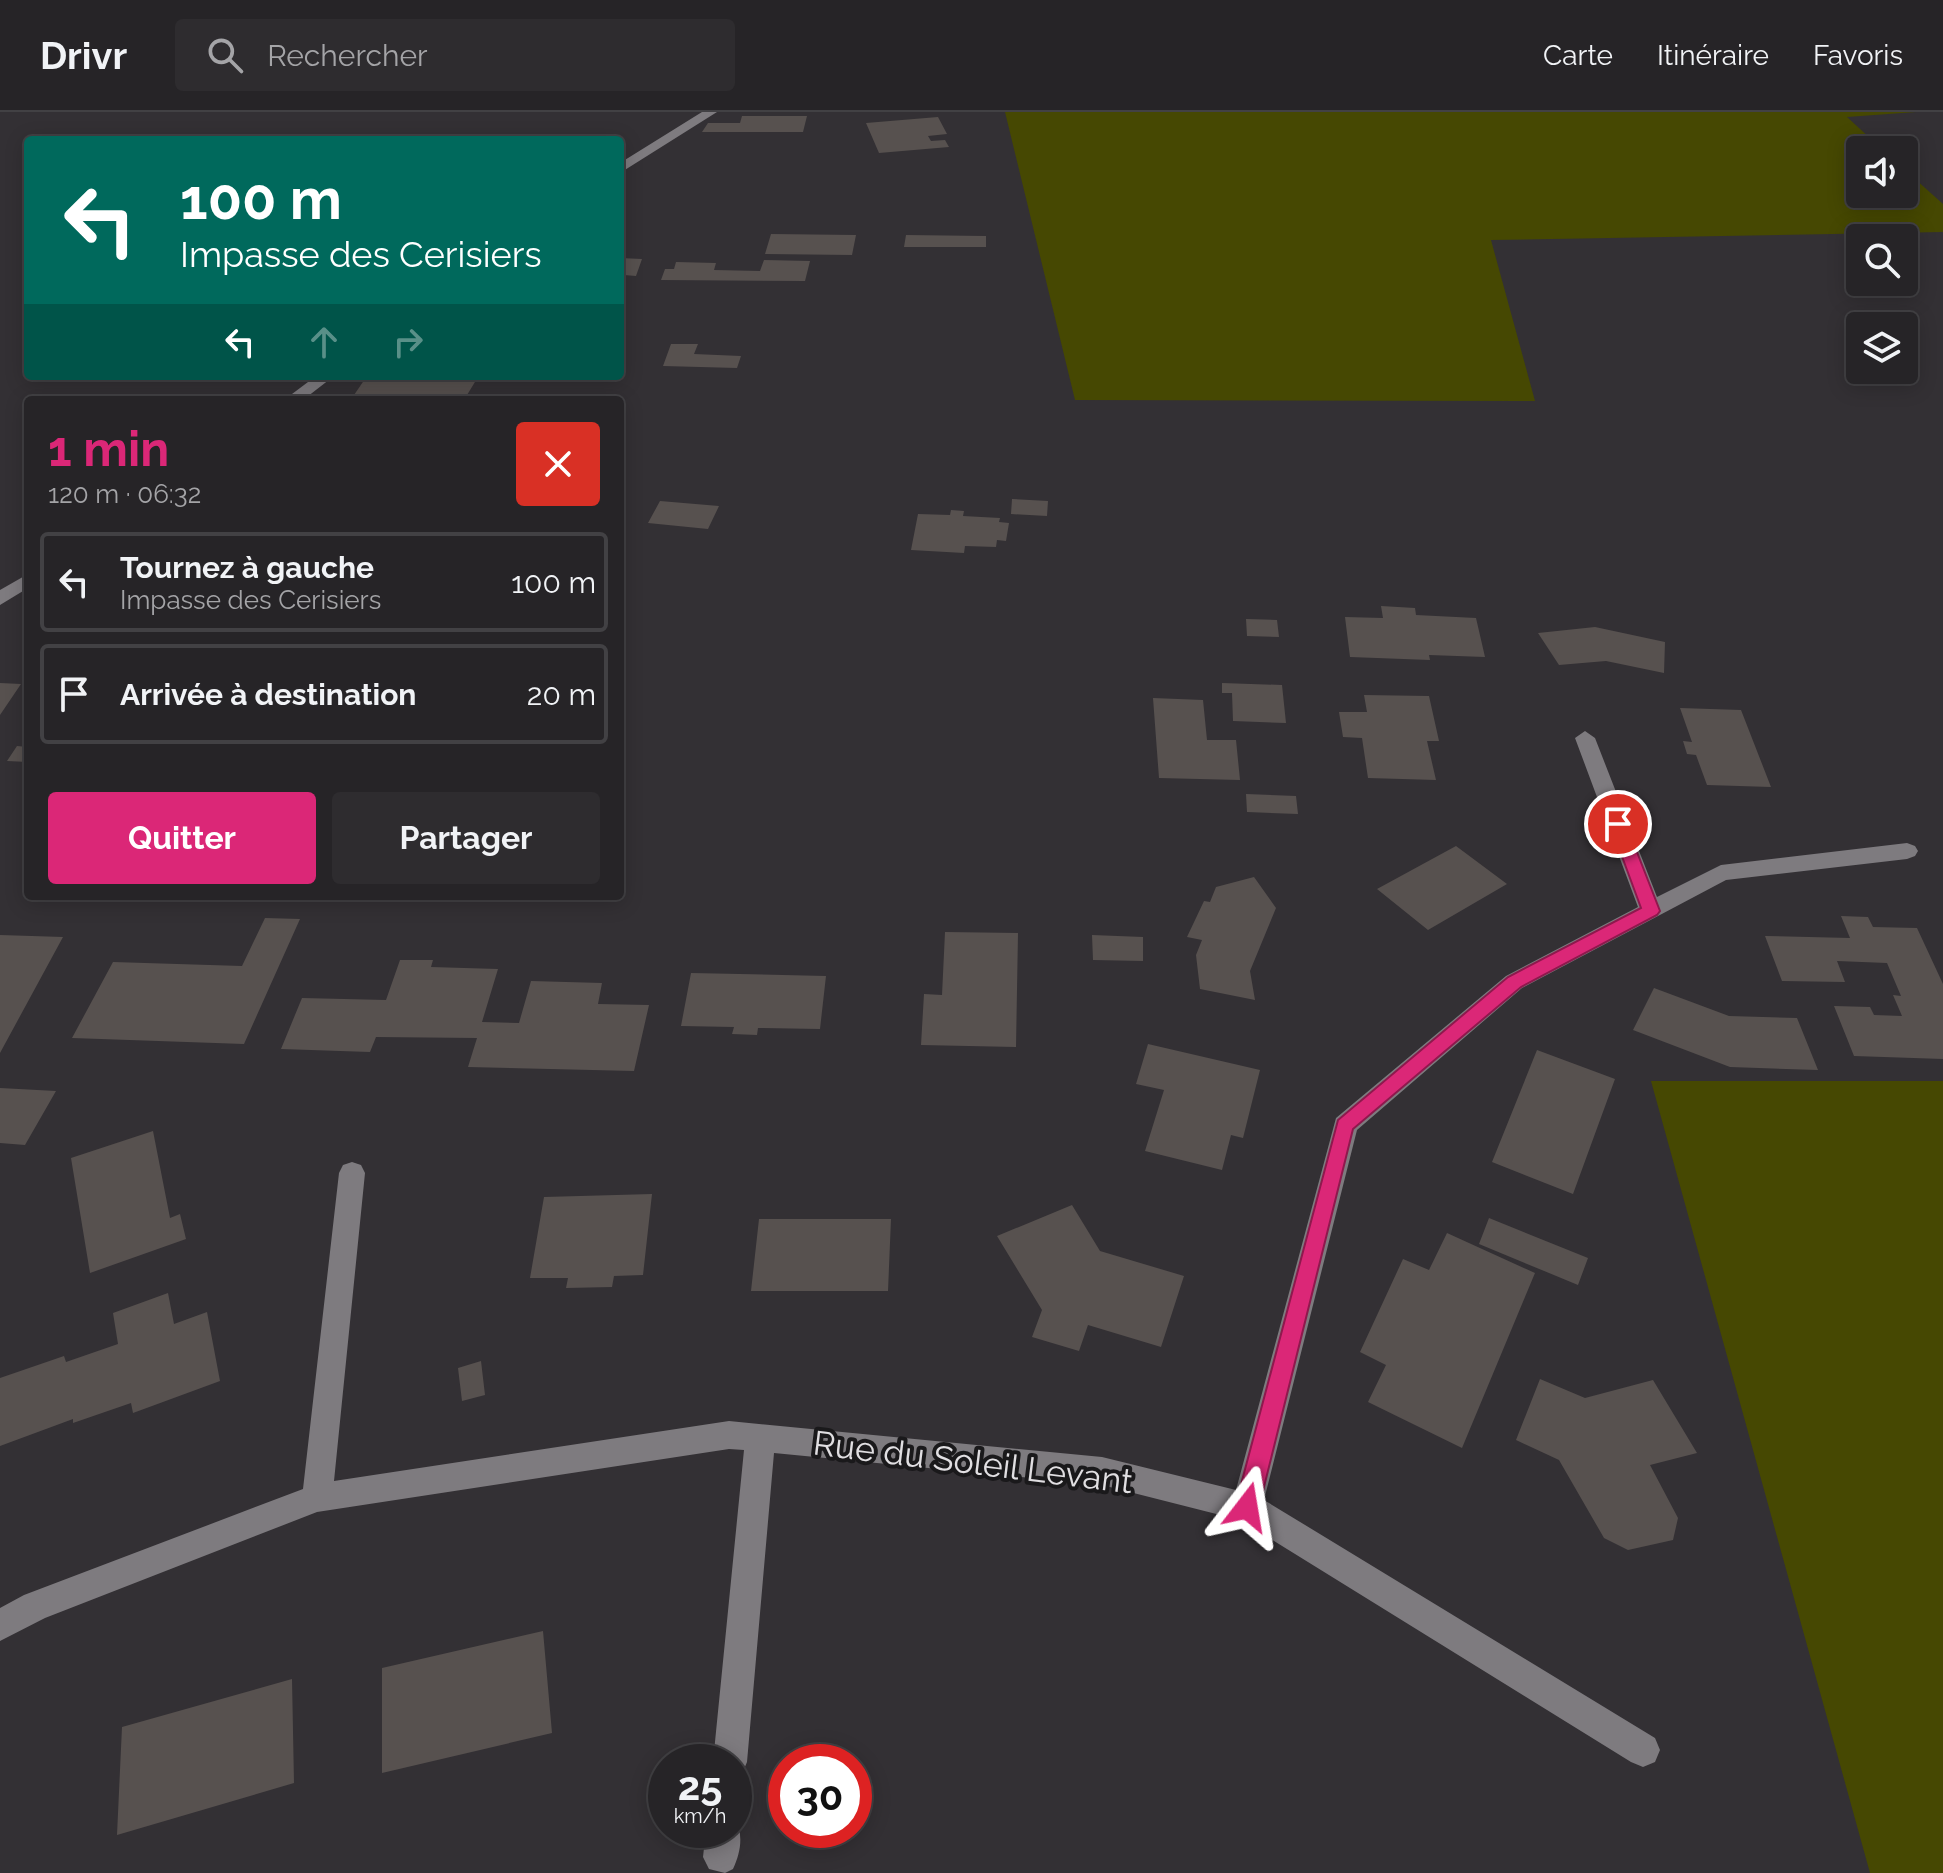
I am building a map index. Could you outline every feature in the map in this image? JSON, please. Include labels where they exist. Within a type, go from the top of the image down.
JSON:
[{"type":"street","points":[[624,166],[711,112]]},
{"type":"street","points":[[298,396],[320,380]]},
{"type":"street","points":[[0,599],[24,583]]},
{"type":"street","points":[[1585,738],[1651,911]]},
{"type":"street","points":[[1247,1507],[1345,1125],[1514,982],[1721,873],[1907,851]]},
{"type":"street","points":[[317,1498],[352,1173]]},
{"type":"street","name":"Rue du Soleil Levant","points":[[0,1625],[35,1606],[317,1498],[729,1435],[1102,1471],[1247,1507],[1643,1750]]},
{"type":"street","points":[[732,1744],[760,1438]]},
{"type":"shaded area","points":[[1005,112],[1916,112],[1847,117],[1868,136],[1846,136],[1846,208],[1918,208],[1918,182],[1943,204],[1943,232],[1918,232],[1918,224],[1846,224],[1846,234],[1491,240],[1535,401],[1075,400]]},
{"type":"shaded area","points":[[1651,1081],[1943,1081],[1943,1873],[1870,1873]]},
{"type":"building","points":[[742,116],[807,116],[803,132],[702,132],[708,123],[740,123]]},
{"type":"building","points":[[938,117],[947,134],[928,136],[931,141],[945,140],[949,147],[879,153],[866,123]]},
{"type":"building","points":[[771,234],[856,235],[852,255],[765,254]]},
{"type":"building","points":[[906,235],[986,236],[986,247],[904,247]]},
{"type":"building","points":[[624,258],[642,259],[636,276],[624,275]]},
{"type":"building","points":[[764,260],[810,261],[805,281],[661,280],[665,269],[674,269],[676,262],[716,263],[714,270],[760,271]]},
{"type":"building","points":[[671,344],[698,344],[694,354],[741,356],[737,368],[663,366]]},
{"type":"building","points":[[364,380],[476,380],[466,396],[354,395]]},
{"type":"building","points":[[1012,499],[1048,501],[1047,516],[1011,514]]},
{"type":"building","points":[[660,501],[719,506],[708,529],[648,523]]},
{"type":"building","points":[[951,510],[964,511],[963,516],[1000,518],[999,522],[1009,523],[1006,541],[997,540],[996,547],[965,546],[964,553],[911,550],[918,514],[950,515]]},
{"type":"building","points":[[1381,606],[1415,608],[1416,615],[1476,618],[1485,657],[1429,655],[1430,660],[1350,657],[1345,617],[1383,618]]},
{"type":"building","points":[[1246,619],[1277,620],[1279,637],[1247,636]]},
{"type":"building","points":[[1595,627],[1665,642],[1664,673],[1606,661],[1559,665],[1538,633]]},
{"type":"building","points":[[0,683],[21,684],[0,715]]},
{"type":"building","points":[[1222,683],[1282,685],[1286,723],[1233,721],[1232,693],[1222,693]]},
{"type":"building","points":[[1364,695],[1429,696],[1439,741],[1427,741],[1436,780],[1368,778],[1362,738],[1343,737],[1339,712],[1367,712]]},
{"type":"building","points":[[1153,698],[1203,700],[1207,740],[1236,740],[1240,780],[1159,778]]},
{"type":"building","points":[[1680,708],[1741,710],[1771,787],[1707,785],[1696,755],[1687,754],[1683,741],[1692,742]]},
{"type":"building","points":[[17,746],[24,747],[24,762],[7,761]]},
{"type":"building","points":[[1246,794],[1296,796],[1298,814],[1247,812]]},
{"type":"building","points":[[1456,846],[1507,884],[1428,930],[1377,889]]},
{"type":"building","points":[[1254,877],[1276,908],[1250,971],[1255,1000],[1200,989],[1196,955],[1202,940],[1187,937],[1204,901],[1210,902],[1216,887]]},
{"type":"building","points":[[1841,916],[1868,917],[1873,927],[1917,928],[1943,984],[1943,1059],[1854,1056],[1834,1006],[1870,1007],[1874,1015],[1902,1016],[1893,995],[1901,996],[1887,963],[1837,961],[1845,982],[1782,981],[1765,936],[1850,938]]},
{"type":"building","points":[[265,918],[300,919],[244,1044],[72,1038],[113,962],[242,966]]},
{"type":"building","points":[[945,932],[1018,933],[1016,1047],[921,1045],[924,994],[942,995]]},
{"type":"building","points":[[0,935],[63,937],[0,1053]]},
{"type":"building","points":[[1092,935],[1143,937],[1143,961],[1093,960]]},
{"type":"building","points":[[400,960],[433,960],[431,967],[498,969],[482,1022],[519,1023],[531,981],[602,983],[598,1004],[649,1005],[634,1071],[468,1067],[477,1038],[376,1037],[370,1052],[281,1049],[302,998],[386,1000]]},
{"type":"building","points":[[691,973],[826,976],[820,1029],[758,1028],[757,1035],[732,1034],[734,1027],[681,1026]]},
{"type":"building","points":[[1654,988],[1729,1016],[1797,1018],[1818,1070],[1730,1067],[1633,1030]]},
{"type":"building","points":[[1148,1044],[1260,1070],[1243,1138],[1231,1135],[1222,1170],[1145,1151],[1164,1090],[1136,1084]]},
{"type":"building","points":[[1537,1050],[1615,1079],[1573,1194],[1492,1162]]},
{"type":"building","points":[[0,1088],[56,1091],[25,1145],[0,1143]]},
{"type":"building","points":[[153,1131],[170,1218],[180,1214],[186,1239],[90,1273],[71,1158]]},
{"type":"building","points":[[652,1194],[643,1275],[614,1276],[612,1287],[566,1288],[568,1278],[530,1278],[544,1197]]},
{"type":"building","points":[[1072,1205],[1100,1251],[1184,1276],[1161,1347],[1088,1325],[1079,1351],[1032,1337],[1042,1310],[997,1236]]},
{"type":"building","points":[[1489,1218],[1588,1258],[1578,1285],[1479,1244]]},
{"type":"building","points":[[759,1219],[891,1219],[888,1291],[751,1291]]},
{"type":"building","points":[[1447,1233],[1535,1273],[1462,1448],[1368,1402],[1386,1365],[1360,1352],[1403,1259],[1429,1270]]},
{"type":"building","points":[[168,1293],[174,1324],[207,1312],[220,1381],[133,1413],[131,1403],[73,1423],[73,1419],[0,1446],[0,1378],[64,1356],[66,1362],[118,1344],[113,1313]]},
{"type":"building","points":[[481,1361],[485,1395],[462,1401],[458,1368]]},
{"type":"building","points":[[1540,1379],[1585,1398],[1653,1380],[1697,1453],[1650,1465],[1678,1518],[1673,1540],[1628,1550],[1604,1538],[1559,1460],[1516,1440]]},
{"type":"building","points":[[543,1631],[552,1733],[382,1773],[382,1668]]},
{"type":"building","points":[[292,1679],[294,1783],[117,1835],[122,1727]]},
{"type":"route","points":[[1247,1507],[1345,1125],[1514,982],[1651,911],[1618,824]]}]
